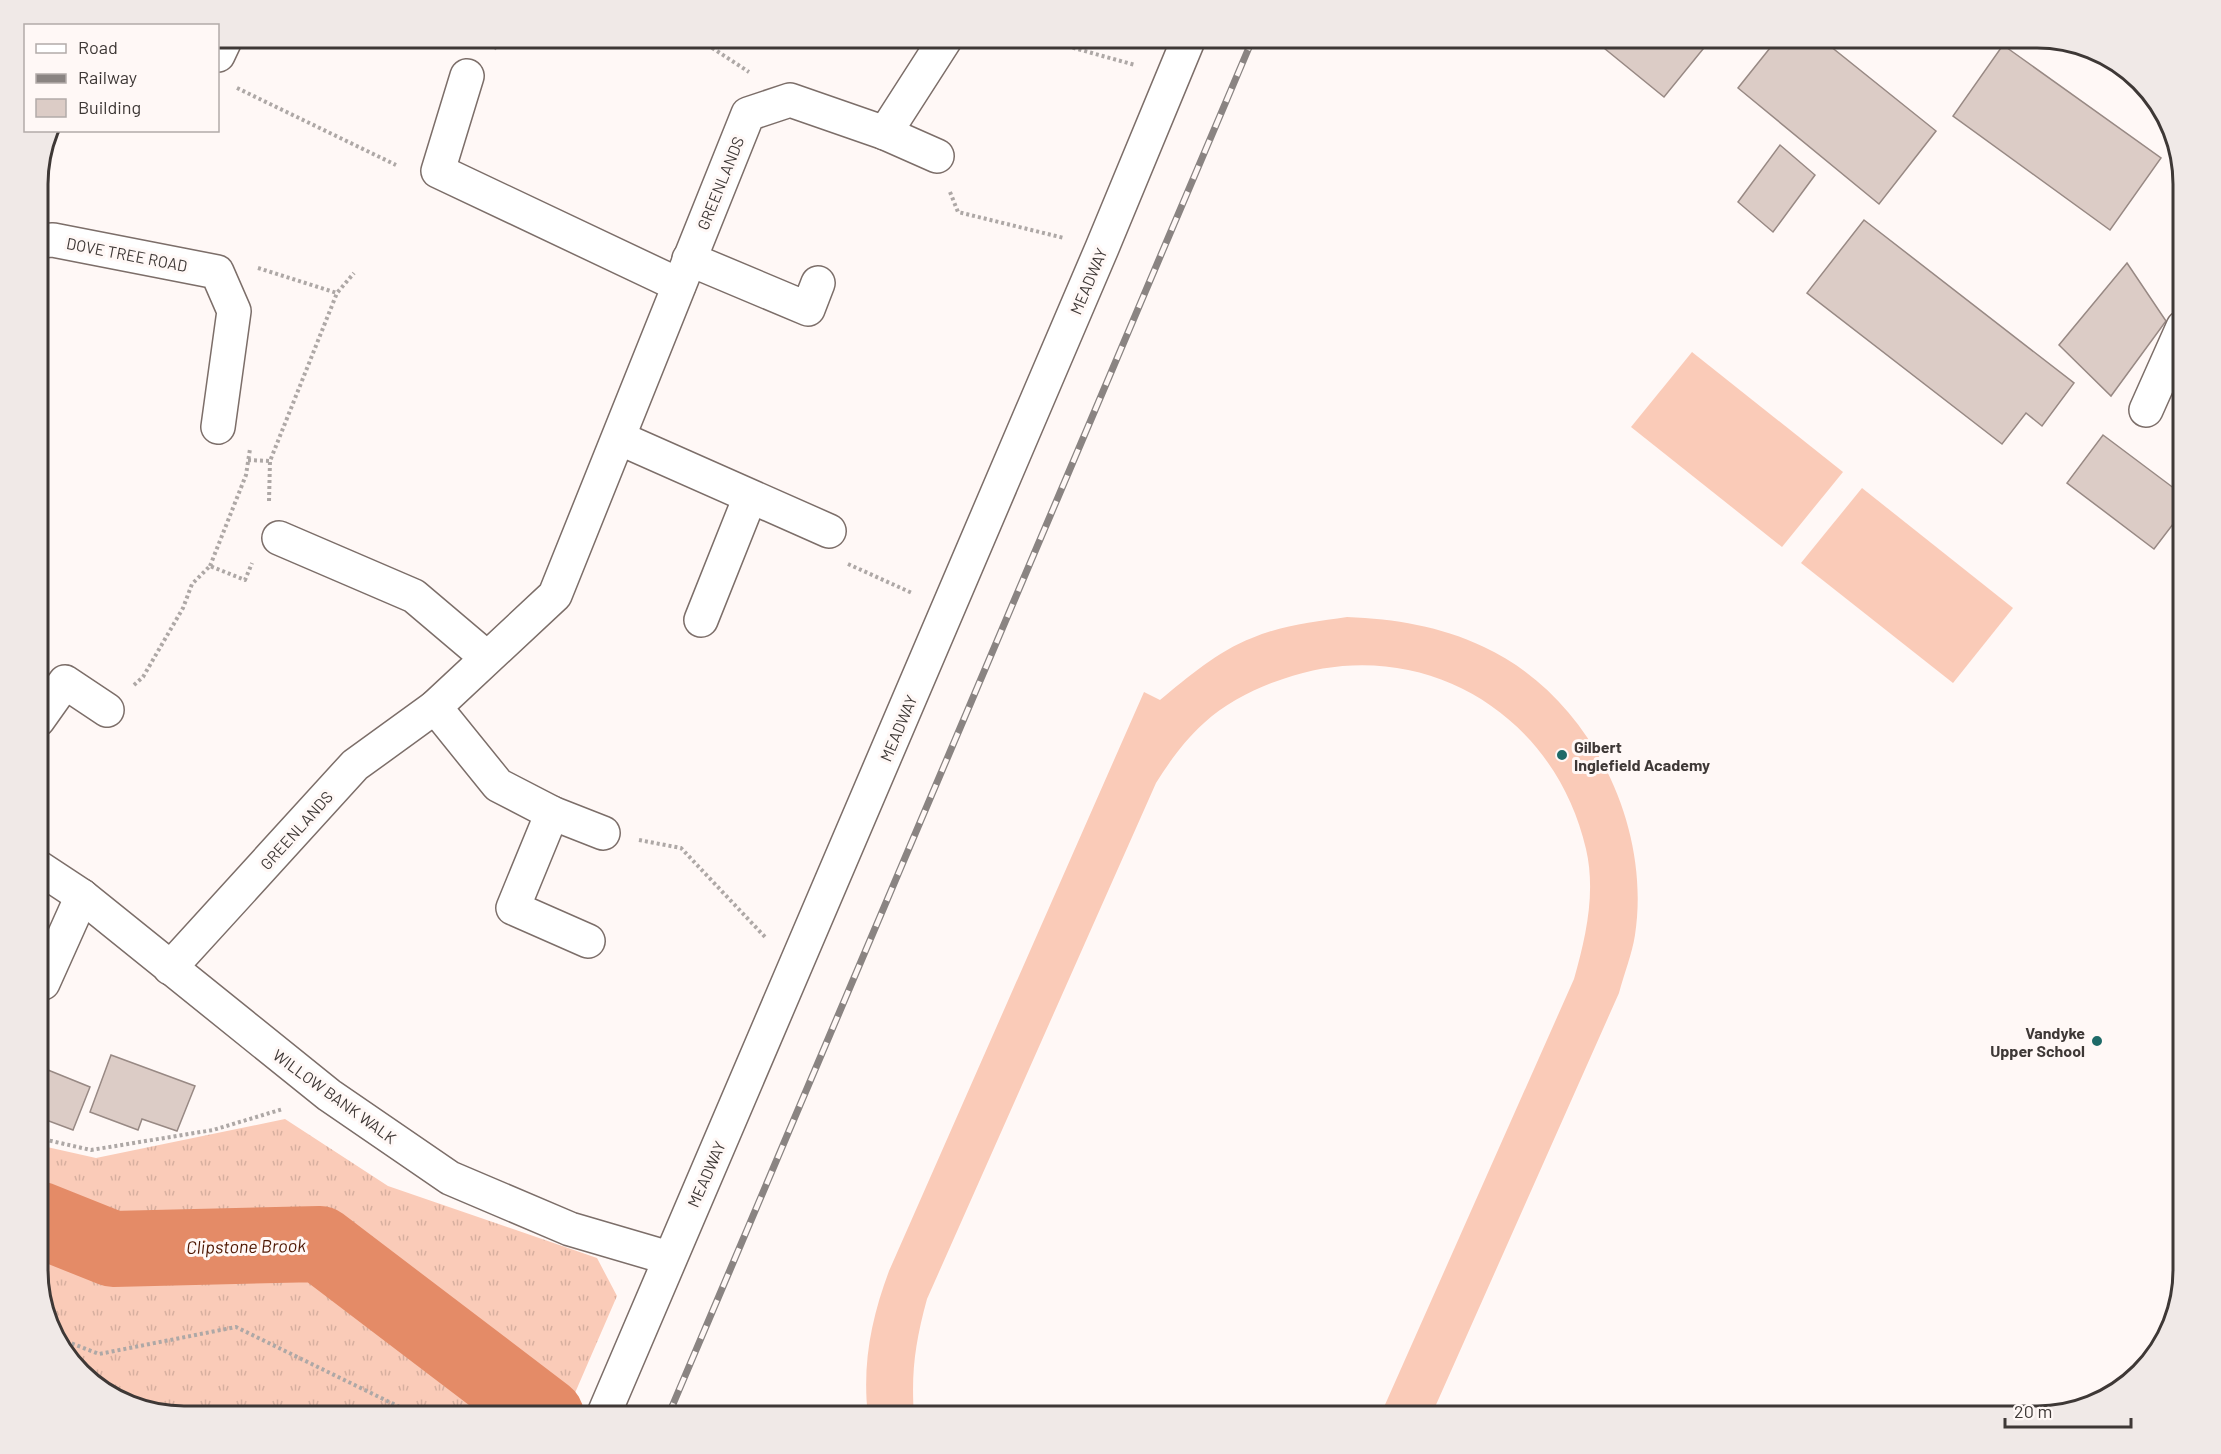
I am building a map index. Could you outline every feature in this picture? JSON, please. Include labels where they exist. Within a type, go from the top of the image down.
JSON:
[{"type":"street","points":[[885,132],[940,48]]},
{"type":"street","name":"MEADWAY","points":[[607,1406],[1102,248],[1185,48]]},
{"type":"street","points":[[467,76],[438,171],[684,272],[808,309],[818,283]]},
{"type":"street","points":[[790,100],[885,132],[937,156]]},
{"type":"street","name":"GREENLANDS","points":[[170,968],[355,765],[435,707],[555,595],[748,114],[790,100]]},
{"type":"street","name":"DOVE TREE ROAD","points":[[48,240],[217,272]]},
{"type":"street","points":[[217,272],[234,311],[218,427]]},
{"type":"street","points":[[2146,410],[2173,351]]},
{"type":"street","points":[[619,438],[828,531]]},
{"type":"street","points":[[701,620],[750,497]]},
{"type":"street","points":[[279,538],[414,596],[486,657]]},
{"type":"street","points":[[48,706],[65,682],[107,710]]},
{"type":"street","points":[[435,707],[498,785],[552,813],[603,833]]},
{"type":"street","points":[[552,813],[513,908],[588,941]]},
{"type":"street","name":"WILLOW BANK WALK","points":[[48,874],[82,896],[329,1095],[450,1178],[570,1229],[669,1258]]},
{"type":"street","points":[[48,974],[82,896]]},
{"type":"path","points":[[712,48],[790,100]]},
{"type":"path","points":[[1074,48],[1173,76]]},
{"type":"path","points":[[219,58],[227,83],[396,165]]},
{"type":"path","points":[[937,156],[958,212],[1102,248]]},
{"type":"path","points":[[217,272],[226,258],[337,293]]},
{"type":"path","points":[[210,566],[245,580],[257,549],[279,538],[269,520],[270,461],[337,293],[354,273]]},
{"type":"path","points":[[107,710],[143,677],[183,608],[192,584],[210,566],[246,475],[251,443],[218,427]]},
{"type":"path","points":[[248,460],[270,461]]},
{"type":"path","points":[[828,531],[841,561],[948,610]]},
{"type":"path","points":[[603,833],[681,848],[795,968]]},
{"type":"path","points":[[48,1140],[91,1150],[213,1130],[329,1095]]},
{"type":"path","points":[[69,1342],[99,1354],[236,1327],[398,1406]]},
{"type":"green space","points":[[1692,352],[1843,472],[1782,547],[1631,427]]},
{"type":"green space","points":[[1862,488],[2013,608],[1953,683],[1801,563]]},
{"type":"green space","points":[[1347,617],[1417,625],[1451,634],[1484,647],[1521,669],[1554,696],[1582,730],[1605,767],[1622,807],[1633,849],[1638,892],[1635,935],[1619,993],[1435,1406],[1384,1406],[1574,979],[1586,931],[1590,898],[1589,865],[1586,849],[1569,800],[1544,757],[1511,722],[1473,694],[1429,675],[1382,666],[1333,667],[1283,679],[1262,687],[1231,703],[1204,723],[1167,767],[1156,783],[927,1299],[915,1358],[914,1406],[867,1406],[867,1360],[877,1307],[889,1271],[1144,692],[1160,700],[1215,657],[1239,643],[1299,624]]},
{"type":"green space","name":"Clipstone Brook","points":[[285,1119],[388,1186],[597,1258],[617,1296],[569,1406],[536,1406],[321,1242],[113,1247],[48,1221],[48,1147],[96,1158]]},
{"type":"green space","name":"Clipstone Brook","points":[[48,1225],[112,1251],[320,1246],[528,1406],[184,1406],[166,1405],[140,1399],[108,1383],[82,1360],[71,1346],[55,1314],[48,1279]]},
{"type":"building","points":[[1604,48],[1704,48],[1664,97]]},
{"type":"building","points":[[1770,48],[1832,48],[1936,131],[1879,204],[1738,88]]},
{"type":"building","points":[[2001,48],[2007,48],[2161,158],[2110,230],[1953,116]]},
{"type":"building","points":[[1780,145],[1815,175],[1773,232],[1738,202]]},
{"type":"building","points":[[1864,220],[2074,383],[2042,426],[2026,413],[2002,444],[1807,293]]},
{"type":"building","points":[[2127,263],[2166,321],[2111,396],[2059,345]]},
{"type":"building","points":[[2103,435],[2173,488],[2173,524],[2154,549],[2067,483]]},
{"type":"building","points":[[111,1055],[195,1086],[177,1131],[142,1119],[138,1130],[90,1112]]},
{"type":"building","points":[[48,1070],[90,1087],[73,1130],[48,1121]]},
{"type":"waterway","name":"Clipstone Brook","points":[[48,1223],[113,1249],[320,1244],[533,1406]]},
{"type":"railway","points":[[672,1406],[1249,48]]},
{"type":"place","name":"Gilbert Inglefield Academy","points":[[1562,755]]},
{"type":"place","name":"Vandyke Upper School","points":[[2097,1041]]}]
